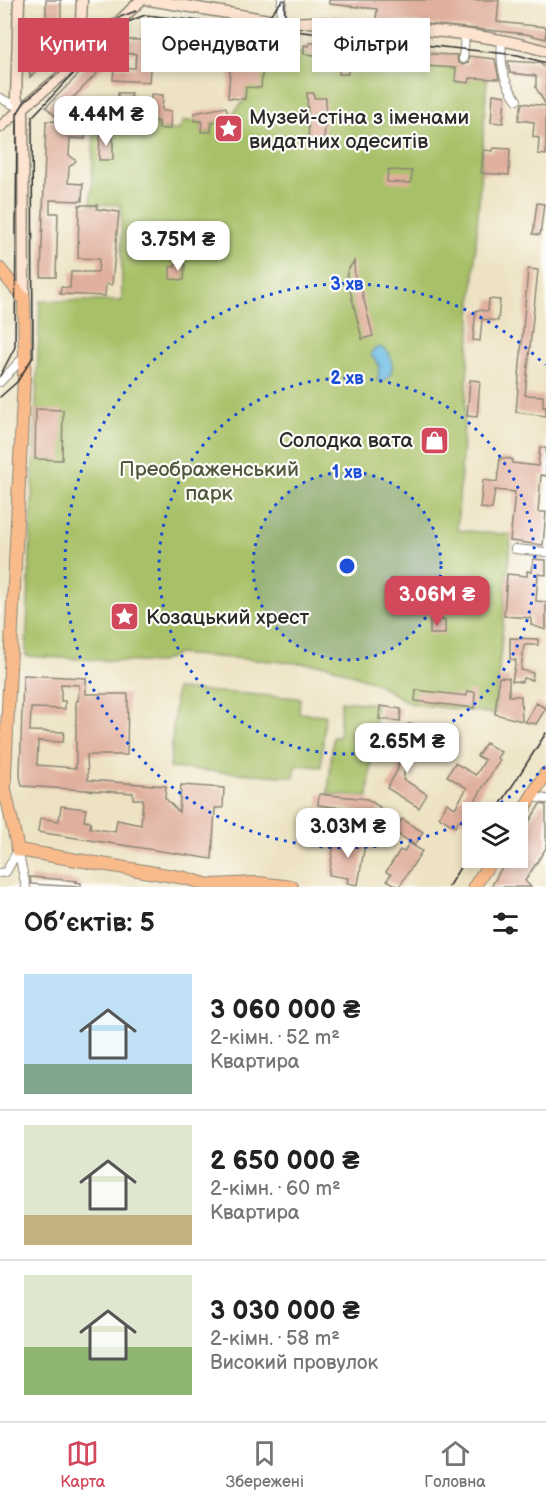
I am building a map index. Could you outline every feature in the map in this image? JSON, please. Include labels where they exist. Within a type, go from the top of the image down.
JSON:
[{"type":"main road","points":[[0,269],[24,299],[25,356],[5,646],[5,790],[18,850],[185,878],[214,886],[250,886],[266,883],[292,887]]},
{"type":"main road","points":[[528,802],[546,773]]},
{"type":"main road","points":[[474,887],[486,868]]},
{"type":"main road","points":[[185,878],[213,878],[250,886]]},
{"type":"street","points":[[19,0],[16,98],[23,109],[24,299]]},
{"type":"street","points":[[81,18],[82,0]]},
{"type":"street","points":[[123,18],[141,0]]},
{"type":"street","points":[[149,0],[256,18]]},
{"type":"street","points":[[280,18],[282,0]]},
{"type":"street","points":[[300,23],[523,44],[546,51]]},
{"type":"street","points":[[463,59],[465,38]]},
{"type":"street","points":[[501,42],[500,59],[504,82],[517,100]]},
{"type":"street","points":[[0,127],[66,72]]},
{"type":"street","points":[[0,98],[23,109]]},
{"type":"street","points":[[0,382],[25,356]]},
{"type":"street","points":[[514,549],[546,552]]},
{"type":"street","points":[[531,797],[546,799]]},
{"type":"street","points":[[0,873],[6,872],[18,850]]},
{"type":"street","points":[[18,850],[26,887]]},
{"type":"green space","name":"Преображенський парк","points":[[300,53],[312,54],[312,72],[430,72],[430,53],[460,56],[455,81],[469,83],[470,77],[487,78],[457,530],[511,535],[495,714],[409,703],[376,683],[327,665],[177,654],[158,663],[26,656],[40,301],[122,301],[121,205],[91,204],[94,130],[98,130],[98,119],[160,122],[159,129],[179,130],[183,121],[202,121],[201,132],[211,132],[212,122],[231,116],[245,99],[247,72],[300,72]]},
{"type":"green space","points":[[176,689],[300,698],[299,713],[325,715],[321,767],[296,765],[294,777],[170,768]]},
{"type":"green space","points":[[341,701],[376,704],[368,797],[328,794],[333,737],[339,737]]},
{"type":"water","points":[[380,347],[389,353],[392,365],[390,376],[384,381],[378,381],[379,365],[371,355],[373,350]]},
{"type":"building","points":[[46,0],[61,0],[61,18],[46,18]]},
{"type":"building","points":[[329,0],[499,0],[497,22],[546,27],[546,39],[526,34],[430,24],[430,18],[376,18],[377,9],[329,4]]},
{"type":"building","points":[[129,40],[141,40],[141,72],[150,72],[149,82],[113,80],[114,72],[129,72],[129,68],[135,68],[136,54],[129,54]]},
{"type":"building","points":[[309,43],[312,43],[312,55],[304,54],[304,45],[309,46]]},
{"type":"building","points":[[430,54],[457,55],[458,62],[463,65],[468,63],[469,56],[495,59],[499,79],[470,78],[469,83],[455,81],[456,68],[430,66]]},
{"type":"building","points":[[508,61],[540,63],[546,69],[546,105],[536,88],[536,76],[510,73]]},
{"type":"building","points":[[81,72],[98,72],[55,116],[46,107]]},
{"type":"building","points":[[230,72],[262,72],[261,88],[246,87],[245,99],[228,98]]},
{"type":"building","points":[[118,93],[131,93],[130,102],[151,104],[151,94],[163,95],[162,111],[171,111],[170,129],[159,129],[159,122],[117,119]]},
{"type":"building","points":[[307,93],[314,93],[314,98],[326,98],[324,145],[309,144]]},
{"type":"building","points":[[493,94],[505,96],[503,123],[491,122]]},
{"type":"building","points":[[522,103],[546,106],[546,155],[538,154],[539,138],[533,137],[534,122],[518,120]]},
{"type":"building","points":[[226,107],[229,118],[212,122],[211,132],[201,132],[202,121],[195,121],[194,113]]},
{"type":"building","points":[[86,117],[98,117],[98,130],[86,130],[85,139],[70,138],[69,155],[76,161],[69,167],[68,183],[83,184],[82,201],[50,200],[50,213],[58,213],[56,277],[41,277],[46,121],[86,122]]},
{"type":"building","points":[[100,133],[113,133],[113,160],[99,160]]},
{"type":"building","points":[[493,148],[510,149],[509,175],[481,173],[484,150],[493,151]]},
{"type":"building","points":[[388,170],[412,171],[411,183],[387,182]]},
{"type":"building","points":[[537,203],[544,204],[540,235],[533,234]]},
{"type":"building","points":[[79,205],[97,205],[97,209],[119,212],[112,285],[106,284],[105,296],[60,294],[61,287],[70,288],[71,272],[98,272],[99,259],[78,258]]},
{"type":"building","points":[[354,261],[355,285],[360,284],[373,336],[362,339],[347,278],[347,271]]},
{"type":"building","points":[[175,264],[185,264],[184,280],[170,279],[170,267],[175,267]]},
{"type":"building","points":[[528,269],[538,270],[525,395],[543,396],[546,416],[516,412]]},
{"type":"building","points":[[489,299],[500,300],[498,321],[482,319],[480,341],[473,340],[476,310],[488,311]]},
{"type":"building","points":[[470,380],[480,381],[477,417],[467,416]]},
{"type":"building","points":[[36,409],[63,410],[62,460],[35,459]]},
{"type":"building","points":[[540,447],[546,448],[546,476],[541,475],[538,512],[546,512],[543,545],[510,541],[515,492],[495,490],[492,509],[480,508],[483,480],[497,482],[500,458],[512,459],[512,463],[538,466]]},
{"type":"building","points":[[533,559],[546,560],[546,575],[538,574],[536,601],[546,602],[546,630],[531,625],[531,618],[504,616],[507,574],[527,576],[527,571],[532,572]]},
{"type":"building","points":[[390,579],[396,579],[395,610],[389,610]]},
{"type":"building","points":[[429,581],[443,581],[443,596],[429,596]]},
{"type":"building","points":[[430,619],[445,620],[445,634],[430,634]]},
{"type":"building","points":[[510,638],[538,639],[538,645],[524,645],[521,670],[533,673],[532,680],[523,678],[522,682],[512,681],[516,660],[510,659]]},
{"type":"building","points":[[23,675],[86,678],[86,694],[128,694],[127,755],[87,755],[88,780],[166,786],[165,798],[179,812],[181,785],[224,788],[223,808],[215,808],[212,859],[38,832],[40,818],[59,821],[61,806],[86,809],[84,821],[91,822],[90,828],[115,832],[117,820],[141,825],[143,799],[133,799],[133,793],[22,786],[20,776]],"holes":[[[61,684],[79,685],[78,701],[76,701],[76,768],[37,765],[38,741],[63,742],[64,732],[30,731],[31,708],[65,709],[65,701],[61,701]]]},
{"type":"building","points":[[499,677],[509,678],[509,696],[521,696],[522,721],[495,714]]},
{"type":"building","points":[[416,690],[467,696],[467,691],[475,692],[474,708],[415,701]]},
{"type":"building","points":[[536,703],[546,708],[536,724],[525,722]]},
{"type":"building","points":[[380,706],[401,709],[400,721],[379,719]]},
{"type":"building","points":[[408,724],[416,725],[403,779],[427,794],[419,808],[387,788],[397,771]]},
{"type":"building","points":[[486,743],[501,752],[497,758],[500,760],[474,802],[462,802],[462,822],[459,820],[455,827],[439,817],[447,803],[455,808],[467,788],[447,776],[455,763],[476,775],[485,760],[477,756]]},
{"type":"building","points":[[319,794],[367,799],[380,807],[373,819],[358,810],[318,805]]},
{"type":"building","points":[[540,804],[546,805],[546,848],[525,881],[531,887],[491,887],[501,868],[528,868],[528,824]]},
{"type":"building","points":[[402,819],[423,832],[415,845],[394,832]]},
{"type":"building","points":[[354,836],[366,838],[358,885],[347,883],[348,878],[329,875],[335,837],[354,840]]},
{"type":"building","points":[[409,843],[422,851],[399,887],[387,880],[391,874],[386,872],[400,850],[404,852]]},
{"type":"building","points":[[30,877],[78,881],[74,882],[81,883],[81,887],[31,884]]},
{"type":"tram line","points":[[267,18],[283,0]]},
{"type":"tram line","points":[[285,0],[286,18],[291,24],[301,29]]},
{"type":"tram line","points":[[119,18],[136,11]]},
{"type":"tram line","points":[[0,397],[17,382],[33,357],[32,117],[128,22],[145,15],[518,55],[546,63]]},
{"type":"tram line","points":[[0,376],[15,347],[17,114],[25,101],[61,72]]},
{"type":"tram line","points":[[502,802],[546,733]]},
{"type":"tram line","points":[[448,887],[462,864]]},
{"type":"place","name":"Музей-стіна з іменами видатних одеситів","points":[[228,129]]},
{"type":"place","name":"Солодка вата","points":[[434,440]]},
{"type":"place","name":"Козацький хрест","points":[[125,617]]}]
